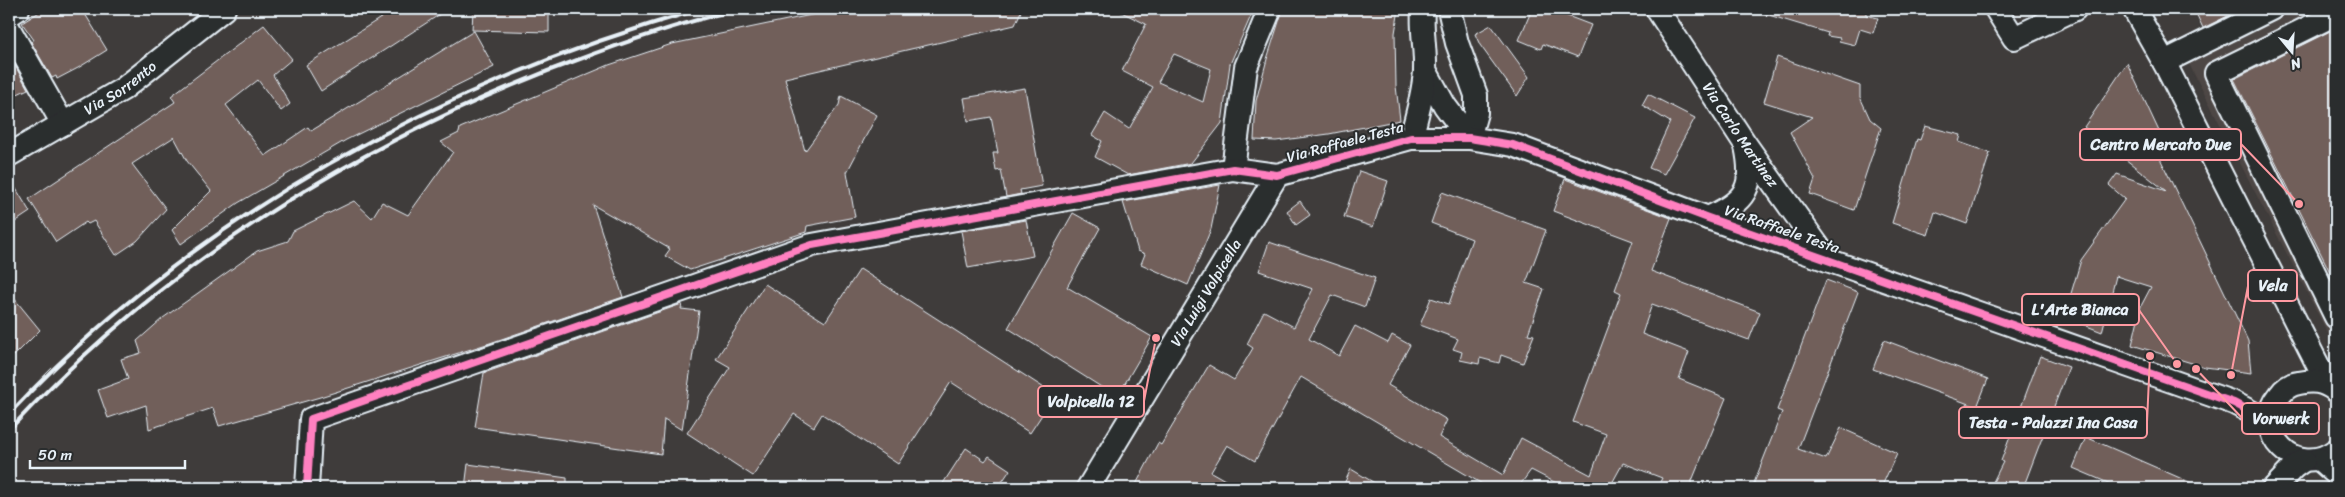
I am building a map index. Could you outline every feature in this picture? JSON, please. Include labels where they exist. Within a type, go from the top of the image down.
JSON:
[{"type":"street","name":"Via Sorrento","points":[[9,155],[123,89],[224,9]]},
{"type":"street","points":[[1233,169],[1246,67],[1270,9]]},
{"type":"street","points":[[1412,138],[1425,70],[1422,25],[1423,9]]},
{"type":"street","points":[[1450,9],[1457,43],[1476,95],[1476,113],[1469,138]]},
{"type":"street","name":"Via Carlo Martinez","points":[[1657,9],[1746,145],[1828,260]]},
{"type":"street","points":[[1996,9],[2014,38],[2075,9]]},
{"type":"street","points":[[2134,9],[2164,62],[2310,352],[2334,388]]},
{"type":"street","points":[[2164,62],[2271,9]]},
{"type":"street","points":[[13,14],[63,124]]},
{"type":"street","points":[[2336,14],[2216,73],[2336,316]]},
{"type":"street","points":[[1425,70],[1445,106],[1469,138]]},
{"type":"street","name":"Via Raffaele Testa","points":[[1277,175],[1412,138],[1469,138],[1513,144],[1708,218],[2234,403],[2270,422]]},
{"type":"street","points":[[1708,218],[1734,206],[1742,198],[1748,184],[1750,166],[1746,145]]},
{"type":"street","points":[[307,488],[311,419],[783,255],[812,246],[1233,169],[1277,175]]},
{"type":"street","name":"Via Luigi Volpicella","points":[[1088,488],[1277,175]]},
{"type":"street","points":[[2304,382],[2310,352]]},
{"type":"street","points":[[2334,388],[2313,380],[2294,383],[2275,400],[2270,422],[2273,436],[2278,444],[2292,456],[2320,457],[2336,474]]},
{"type":"street","name":"Via Raffaele Testa","points":[[2234,403],[2252,404],[2275,400]]},
{"type":"street","points":[[2274,488],[2294,467],[2320,457]]},
{"type":"shaded area","points":[[2300,9],[2336,9],[2336,349],[2189,64]]},
{"type":"building","points":[[44,9],[82,9],[107,50],[57,79],[56,76],[52,78],[31,42],[34,40],[22,23]]},
{"type":"building","points":[[395,9],[448,9],[321,91],[306,65]]},
{"type":"building","points":[[473,9],[549,11],[549,32],[472,30]]},
{"type":"building","points":[[840,9],[1022,9],[1015,25],[785,78],[805,151],[839,105],[841,96],[877,115],[847,172],[855,217],[807,226],[806,232],[690,270],[665,256],[670,249],[593,205],[623,297],[490,343],[320,397],[219,426],[213,408],[149,429],[146,405],[108,418],[98,390],[128,379],[121,359],[141,353],[137,341],[163,318],[257,251],[288,241],[293,231],[354,201],[372,218],[382,202],[408,215],[453,152],[441,142],[459,133],[460,128],[609,65],[672,44]]},
{"type":"building","points":[[1115,9],[1254,9],[1230,64],[1222,123],[1191,163],[1128,175],[1095,157],[1102,141],[1092,135],[1105,113],[1129,129],[1153,87],[1122,71],[1146,24]],"holes":[[[1174,54],[1211,69],[1203,102],[1158,82]]]},
{"type":"building","points":[[1283,9],[1399,9],[1395,33],[1396,86],[1400,120],[1329,134],[1276,141],[1254,140],[1256,101]]},
{"type":"building","points":[[1532,9],[1549,9],[1591,25],[1578,57],[1543,44],[1541,49],[1519,40]]},
{"type":"building","points":[[1762,9],[1866,9],[1866,15],[1878,18],[1873,33],[1860,29],[1855,45],[1839,41],[1840,38],[1827,36],[1828,33],[1762,13]]},
{"type":"building","points":[[2194,9],[2242,9],[2203,28]]},
{"type":"building","points":[[264,25],[292,59],[273,75],[290,104],[281,111],[258,80],[226,105],[265,156],[308,127],[311,131],[474,31],[494,67],[346,140],[238,203],[181,244],[172,230],[211,191],[187,161],[174,137],[132,164],[166,209],[137,241],[116,255],[94,221],[88,224],[86,222],[56,242],[29,199],[175,102],[171,96]]},
{"type":"building","points":[[1491,25],[1529,77],[1517,96],[1480,45],[1475,34]]},
{"type":"building","points":[[2336,28],[2336,284],[2234,79]]},
{"type":"building","points":[[9,55],[28,89],[9,98]]},
{"type":"building","points":[[1777,57],[1860,86],[1860,97],[1870,119],[1881,128],[1854,210],[1810,194],[1815,179],[1790,132],[1812,117],[1764,102]]},
{"type":"building","points":[[2127,63],[2165,144],[2157,152],[2248,341],[2251,373],[2205,367],[2132,345],[2141,306],[2151,287],[2116,276],[2102,332],[2064,317],[2081,260],[2125,199],[2109,185],[2117,174],[2166,191],[2084,127]]},
{"type":"building","points":[[1025,88],[1042,186],[1020,190],[1021,194],[1006,197],[1001,170],[996,171],[993,153],[998,153],[991,117],[968,121],[964,98]]},
{"type":"building","points":[[1648,94],[1695,118],[1664,174],[1649,168],[1670,122],[1642,105]]},
{"type":"building","points":[[1925,126],[1961,135],[1959,142],[1990,153],[1967,224],[1935,212],[1928,235],[1892,223],[1917,139],[1920,140]]},
{"type":"building","points":[[1359,171],[1388,181],[1373,227],[1344,217]]},
{"type":"building","points":[[9,177],[30,212],[9,226]]},
{"type":"building","points":[[1565,179],[1671,218],[1651,271],[1760,312],[1749,340],[1652,304],[1642,334],[1689,352],[1679,379],[1726,398],[1689,488],[1657,488],[1662,478],[1623,463],[1611,485],[1618,488],[1566,488],[1531,470],[1520,485],[1525,488],[1489,488],[1301,377],[1255,461],[1227,445],[1211,472],[1239,488],[1134,488],[1158,443],[1161,445],[1209,365],[1234,380],[1253,348],[1247,344],[1264,311],[1294,327],[1313,289],[1259,271],[1269,242],[1375,278],[1365,307],[1332,295],[1309,339],[1339,356],[1355,326],[1388,343],[1392,335],[1410,345],[1388,385],[1447,420],[1439,437],[1503,475],[1521,438],[1591,475],[1606,434],[1573,422],[1621,293],[1615,290],[1633,241],[1553,211]]},
{"type":"building","points":[[1220,185],[1211,229],[1188,285],[1141,264],[1145,254],[1138,251],[1123,202]]},
{"type":"building","points":[[1442,192],[1546,230],[1526,283],[1544,289],[1528,334],[1534,335],[1523,363],[1501,355],[1499,363],[1480,358],[1479,364],[1460,360],[1462,352],[1453,349],[1458,339],[1420,325],[1431,298],[1449,304],[1472,239],[1431,223]]},
{"type":"building","points":[[1300,201],[1310,215],[1296,225],[1287,211]]},
{"type":"building","points":[[1073,213],[1100,228],[1067,287],[1152,337],[1117,397],[1008,328]]},
{"type":"building","points":[[1026,220],[1033,256],[968,268],[961,231]]},
{"type":"building","points":[[860,269],[1055,395],[1030,433],[951,382],[898,464],[822,414],[814,427],[794,414],[753,476],[687,433],[730,367],[716,359],[765,284],[825,322]]},
{"type":"building","points":[[1826,280],[1858,292],[1798,449],[1826,459],[1841,428],[1897,453],[1881,488],[1752,488],[1782,412],[1777,410]]},
{"type":"building","points":[[9,292],[40,330],[9,361]]},
{"type":"building","points":[[682,304],[681,309],[699,311],[682,430],[664,419],[661,454],[475,427],[484,373]]},
{"type":"building","points":[[1884,340],[1988,379],[1977,407],[1873,369]]},
{"type":"building","points":[[2040,356],[2069,367],[2023,488],[1990,488],[2003,462],[2001,461]]},
{"type":"building","points":[[2086,437],[2203,488],[2120,488],[2073,468]]},
{"type":"building","points":[[966,448],[985,461],[989,456],[1010,470],[998,488],[940,488]]},
{"type":"building","points":[[468,464],[567,478],[567,488],[465,488]]},
{"type":"building","points":[[1351,469],[1383,488],[1342,488]]},
{"type":"railway","points":[[9,414],[82,343],[159,277],[241,218],[328,165],[417,117],[510,75],[605,39],[701,9]]},
{"type":"railway","points":[[9,430],[71,367],[137,309],[207,256],[280,206],[355,161],[433,121],[514,85],[596,53],[649,35],[703,18],[740,9]]},
{"type":"cycle path","points":[[307,488],[311,419],[812,245],[1233,169],[1277,175],[1411,138],[1469,138],[1513,145],[1708,218],[2234,403],[2270,422]]},
{"type":"place","name":"Centro Mercato Due","points":[[2299,204]]},
{"type":"place","name":"Volpicella 12","points":[[1156,338]]},
{"type":"place","name":"Testa - Palazzi Ina Casa","points":[[2150,356]]},
{"type":"place","name":"L'Arte Bianca","points":[[2177,364]]},
{"type":"place","name":"Vorwerk","points":[[2196,369]]},
{"type":"place","name":"Vela","points":[[2231,375]]}]
